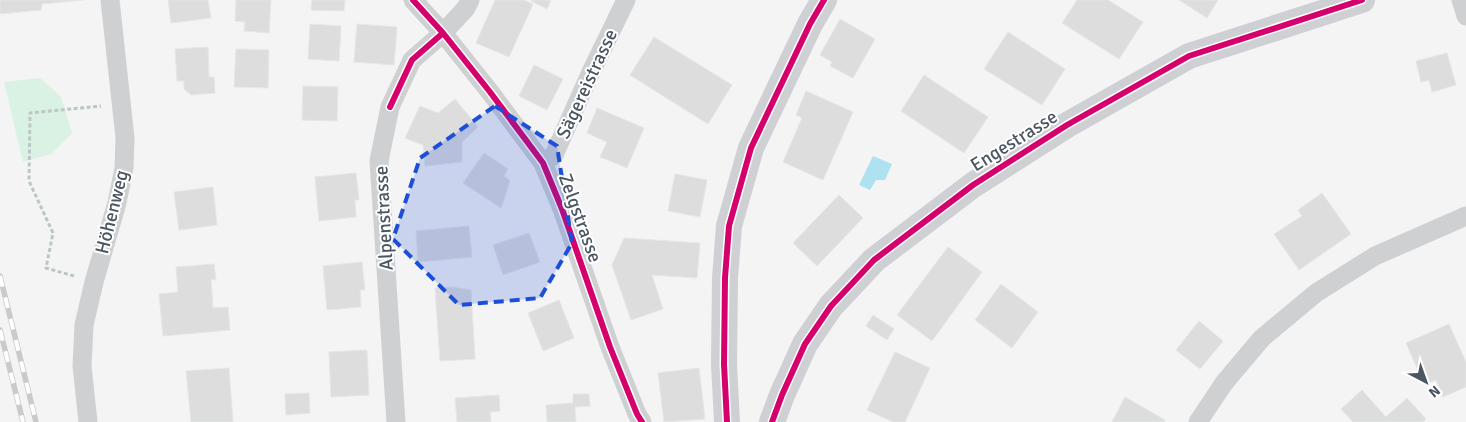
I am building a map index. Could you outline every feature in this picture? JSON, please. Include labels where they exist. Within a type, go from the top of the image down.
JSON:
[{"type":"street","name":"Höhenweg","points":[[88,422],[82,366],[84,324],[117,203],[124,168],[125,138],[110,0]]},
{"type":"street","name":"Zelgstrasse","points":[[413,0],[443,32],[542,162],[562,209],[610,347],[642,422]]},
{"type":"street","name":"Alpenstrasse","points":[[396,422],[380,161],[390,108],[412,60],[443,32],[466,8],[470,0]]},
{"type":"street","name":"Sägereistrasse","points":[[542,162],[554,155],[626,0]]},
{"type":"street","points":[[727,422],[724,364],[725,278],[729,226],[751,148],[810,24],[824,0]]},
{"type":"street","name":"Engestrasse","points":[[772,422],[805,344],[831,306],[874,260],[973,185],[1067,125],[1189,56],[1362,0]]},
{"type":"street","points":[[1461,0],[1466,16]]},
{"type":"street","points":[[1198,422],[1224,383],[1262,338],[1316,293],[1375,256],[1466,216]]},
{"type":"path","points":[[94,282],[46,268],[53,233],[28,180],[30,113],[122,104]]},
{"type":"highlighted area","points":[[495,106],[557,146],[572,243],[540,298],[459,305],[393,239],[420,158]]},
{"type":"green space","points":[[40,78],[61,97],[72,133],[51,154],[23,162],[4,82]]},
{"type":"water","points":[[873,156],[892,164],[885,180],[876,180],[870,190],[859,185]]},
{"type":"building","points":[[0,0],[83,0],[42,4],[41,10],[0,14]]},
{"type":"building","points":[[168,0],[208,0],[211,18],[171,23]]},
{"type":"building","points":[[236,0],[271,0],[269,33],[244,31],[245,22],[235,21]]},
{"type":"building","points":[[312,0],[345,0],[344,11],[311,10]]},
{"type":"building","points":[[495,0],[524,0],[533,4],[509,57],[476,43]]},
{"type":"building","points":[[532,0],[551,0],[547,9]]},
{"type":"building","points":[[1077,0],[1108,0],[1143,22],[1119,59],[1062,23]]},
{"type":"building","points":[[1179,0],[1218,0],[1207,18]]},
{"type":"building","points":[[840,19],[875,39],[853,78],[830,66],[832,62],[820,55]]},
{"type":"building","points":[[310,24],[341,26],[339,61],[308,59]]},
{"type":"building","points":[[357,24],[397,27],[394,65],[354,62]]},
{"type":"building","points":[[1008,32],[1065,69],[1042,105],[984,69]]},
{"type":"building","points":[[654,37],[732,85],[708,124],[630,75]]},
{"type":"building","points":[[208,47],[209,77],[214,77],[215,93],[191,95],[184,89],[184,81],[177,81],[175,49]]},
{"type":"building","points":[[236,49],[269,50],[268,88],[234,87]]},
{"type":"building","points":[[1447,53],[1456,85],[1432,92],[1429,80],[1421,82],[1416,61]]},
{"type":"building","points":[[534,65],[563,79],[547,110],[519,96]]},
{"type":"building","points":[[924,75],[988,117],[964,153],[901,111]]},
{"type":"building","points":[[303,86],[338,87],[337,121],[302,120]]},
{"type":"building","points":[[806,91],[853,112],[823,180],[783,162],[802,118],[796,115]]},
{"type":"building","points":[[455,99],[478,127],[462,142],[462,162],[425,166],[423,145],[405,138],[420,106],[438,113]]},
{"type":"building","points":[[597,108],[644,128],[627,168],[600,157],[607,142],[587,133]]},
{"type":"building","points":[[484,153],[508,169],[504,176],[510,181],[501,208],[463,183]]},
{"type":"building","points":[[356,173],[359,200],[355,200],[356,217],[319,221],[315,177]]},
{"type":"building","points":[[675,174],[707,180],[700,217],[668,211]]},
{"type":"building","points":[[213,187],[217,225],[179,230],[174,192]]},
{"type":"building","points":[[1322,193],[1351,234],[1299,270],[1274,234],[1302,216],[1298,210]]},
{"type":"building","points":[[839,195],[863,218],[817,266],[793,243]]},
{"type":"building","points":[[469,226],[472,257],[418,262],[416,231]]},
{"type":"building","points":[[529,233],[540,262],[503,275],[493,245]]},
{"type":"building","points":[[624,238],[700,243],[697,278],[652,275],[663,309],[631,320],[612,265]]},
{"type":"building","points":[[948,247],[982,272],[932,341],[897,315]]},
{"type":"building","points":[[362,262],[365,290],[360,290],[361,307],[327,310],[323,266]]},
{"type":"building","points":[[214,264],[216,280],[211,279],[213,308],[228,307],[230,330],[163,336],[159,294],[178,292],[176,267]]},
{"type":"building","points":[[1001,284],[1038,312],[1012,348],[975,320]]},
{"type":"building","points":[[452,287],[471,290],[475,359],[440,361],[435,288]]},
{"type":"building","points":[[559,300],[574,338],[543,351],[528,313]]},
{"type":"building","points":[[873,315],[894,329],[887,340],[866,326]]},
{"type":"building","points":[[1199,321],[1223,341],[1200,369],[1176,350]]},
{"type":"building","points":[[1449,324],[1466,362],[1466,387],[1443,397],[1436,380],[1428,383],[1426,380],[1423,382],[1406,343]]},
{"type":"building","points":[[367,350],[369,395],[331,397],[329,352]]},
{"type":"building","points":[[895,352],[930,368],[905,422],[893,422],[867,410]]},
{"type":"building","points":[[229,368],[233,422],[191,422],[186,371]]},
{"type":"building","points":[[699,368],[705,419],[664,422],[658,373]]},
{"type":"building","points":[[1362,390],[1386,417],[1407,398],[1426,419],[1423,422],[1353,422],[1341,409]]},
{"type":"building","points":[[309,393],[310,413],[286,415],[285,394]]},
{"type":"building","points":[[573,394],[589,394],[590,406],[575,407],[576,422],[547,422],[546,405],[573,403]]},
{"type":"building","points":[[499,395],[500,411],[490,412],[491,422],[457,422],[455,398]]},
{"type":"building","points":[[1125,397],[1165,420],[1164,422],[1112,422]]},
{"type":"railway","points":[[0,276],[36,422]]},
{"type":"railway","points":[[0,330],[23,422]]},
{"type":"cycle path","points":[[413,0],[443,33],[543,163],[562,209],[610,347],[642,422]]},
{"type":"cycle path","points":[[727,422],[724,364],[725,278],[729,226],[751,148],[810,24],[824,0]]},
{"type":"cycle path","points":[[772,422],[805,344],[831,306],[874,260],[973,185],[1067,125],[1189,56],[1362,0]]},
{"type":"cycle path","points":[[390,107],[412,60],[443,33]]}]
